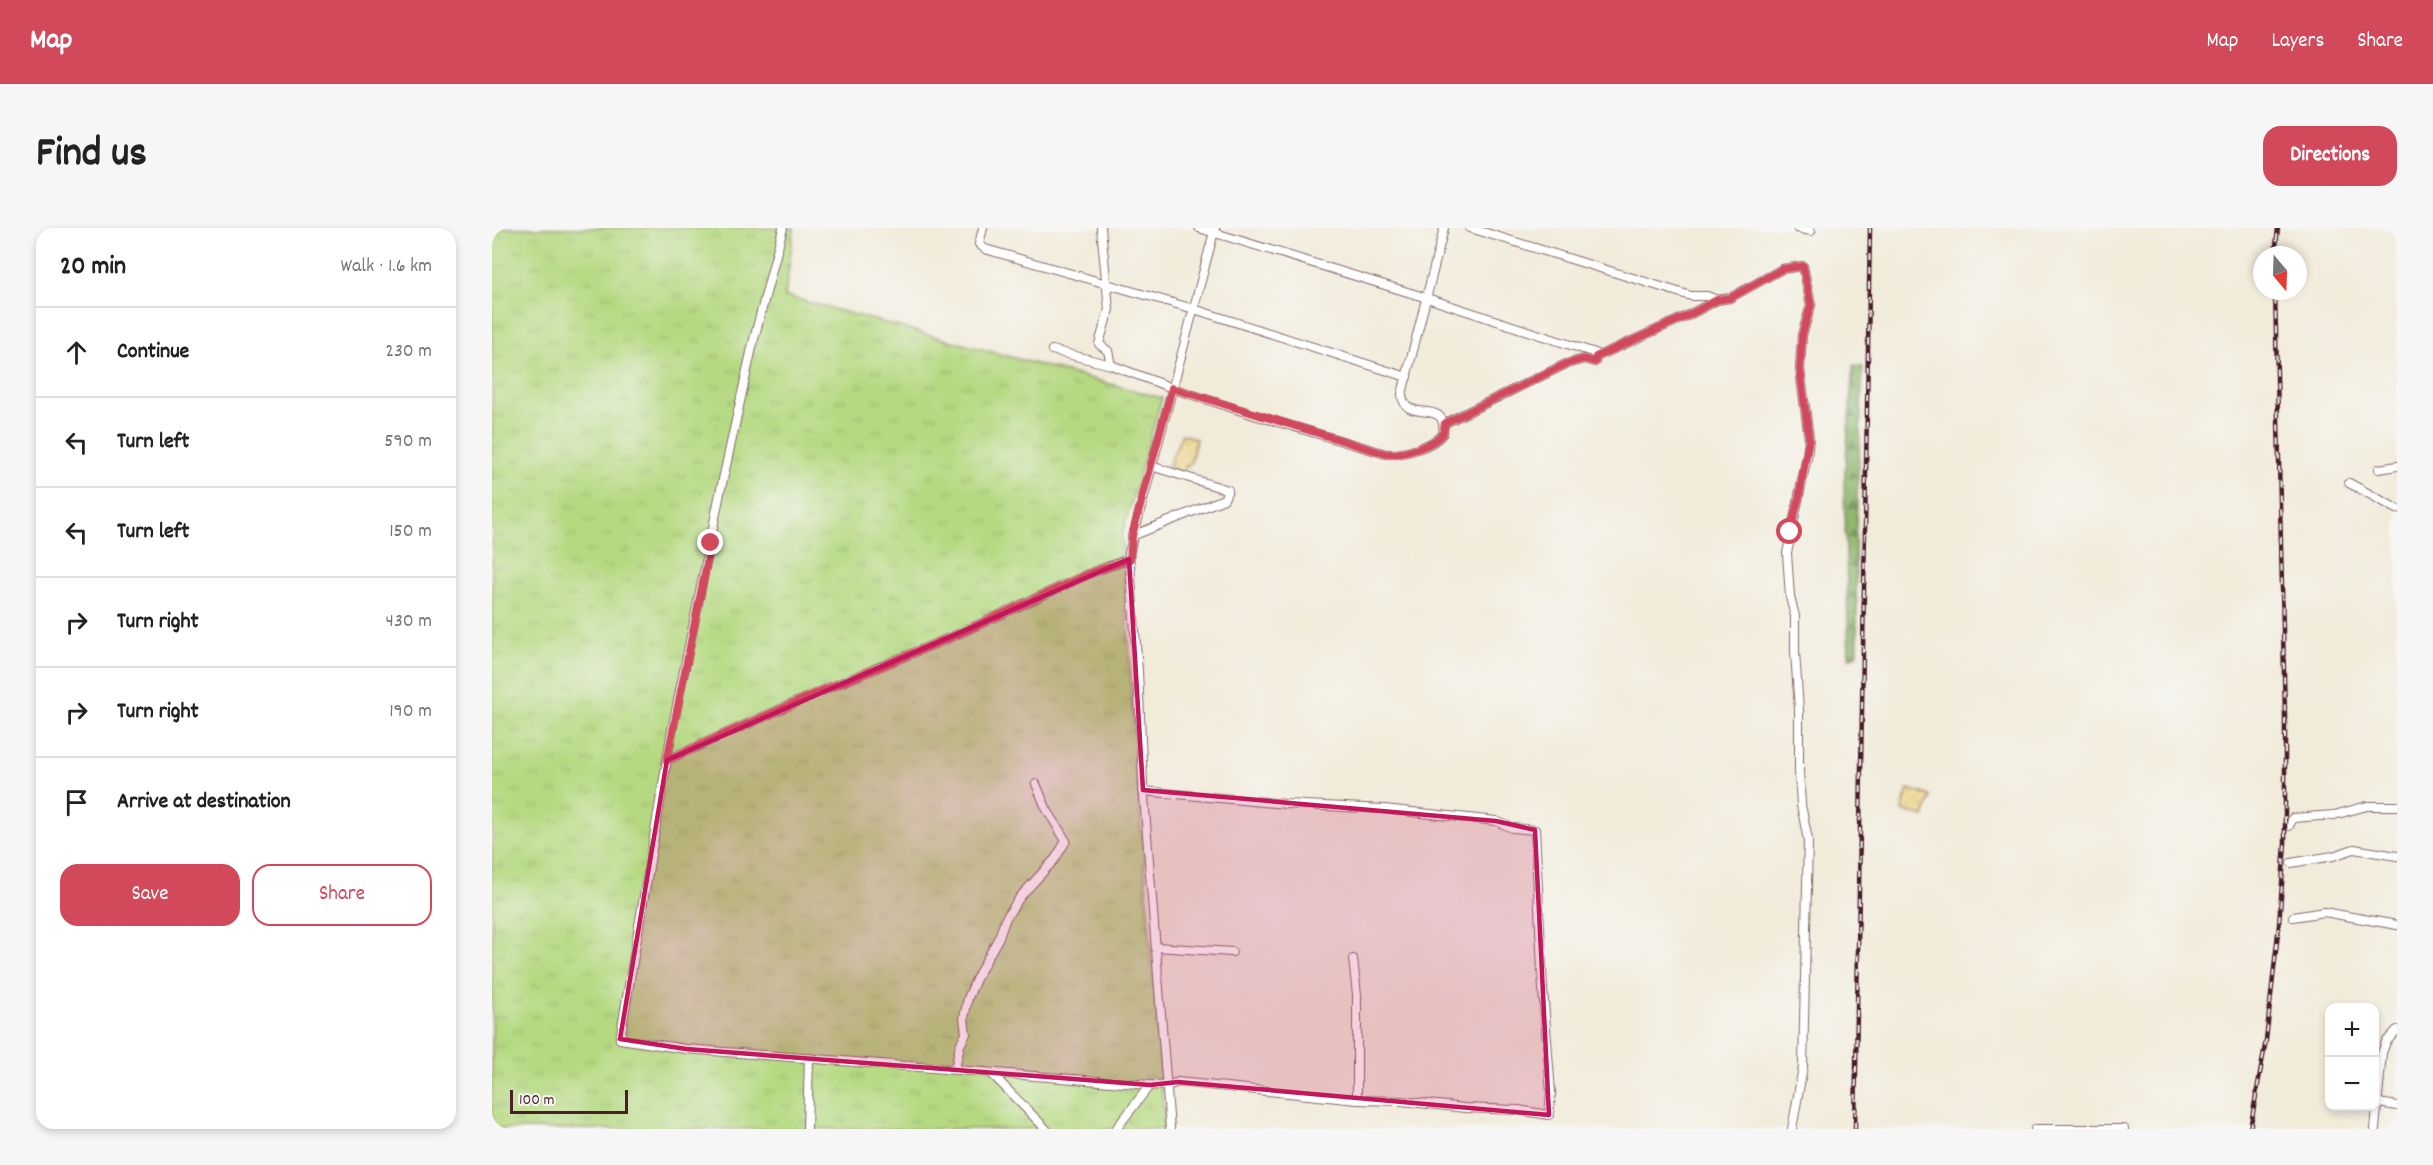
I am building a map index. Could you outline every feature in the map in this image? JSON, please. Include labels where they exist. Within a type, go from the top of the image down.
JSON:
[{"type":"street","points":[[783,228],[753,343],[720,493],[667,760],[620,1039],[686,1049],[1150,1085],[1167,1086],[1178,1082],[1357,1100],[1401,1101],[1549,1115],[1551,1093],[1542,989],[1535,830],[1512,828],[1496,821],[1383,809],[1286,804],[1143,791]]},
{"type":"street","points":[[983,228],[980,244],[985,249],[1194,309],[1407,377]]},
{"type":"street","points":[[1101,228],[1109,309],[1099,344],[1108,351],[1111,365]]},
{"type":"street","points":[[1199,228],[1214,230],[1427,297],[1592,351],[1596,357]]},
{"type":"street","points":[[1052,350],[1111,365],[1172,388],[1386,454],[1395,454],[1430,443],[1443,433],[1445,423],[1441,416],[1435,412],[1414,411],[1406,404],[1402,394],[1444,228]]},
{"type":"street","points":[[1470,228],[1691,296],[1707,296],[1717,300]]},
{"type":"street","points":[[1797,228],[1811,231]]},
{"type":"street","points":[[1170,1129],[1143,791],[1130,559],[1132,536],[1214,230]]},
{"type":"street","points":[[1445,423],[1566,364],[1584,359],[1595,362],[1596,357],[1717,300],[1730,298],[1782,269],[1803,266],[1811,305],[1802,335],[1800,369],[1809,439],[1787,553],[1790,597],[1795,616],[1801,805],[1808,840],[1803,1067],[1792,1129]]},
{"type":"street","points":[[1132,536],[1224,499],[1228,490],[1151,466]]},
{"type":"street","points":[[2379,469],[2397,466]]},
{"type":"street","points":[[2349,483],[2397,509]]},
{"type":"street","points":[[667,760],[819,692],[956,635],[1093,572],[1130,559]]},
{"type":"street","points":[[955,1070],[960,1045],[966,1034],[964,1018],[968,998],[977,977],[999,937],[1006,918],[1020,897],[1055,859],[1066,841],[1046,808],[1036,784]]},
{"type":"street","points":[[2289,826],[2293,818],[2334,815],[2367,806],[2397,806]]},
{"type":"street","points":[[2291,863],[2333,856],[2354,849],[2397,856]]},
{"type":"street","points":[[2293,917],[2324,912],[2397,925]]},
{"type":"street","points":[[1156,947],[1232,952]]},
{"type":"street","points":[[1353,960],[1357,995],[1357,1100]]},
{"type":"street","points":[[2397,1030],[2386,1042],[2382,1053],[2379,1103],[2397,1106]]},
{"type":"street","points":[[807,1129],[809,1058]]},
{"type":"street","points":[[992,1073],[1046,1129]]},
{"type":"street","points":[[1116,1129],[1150,1085]]},
{"type":"street","points":[[2375,1129],[2378,1111]]},
{"type":"street","points":[[2035,1129],[2124,1129]]},
{"type":"highlighted area","points":[[1129,559],[1143,790],[1496,821],[1535,830],[1549,1115],[1178,1082],[1150,1085],[686,1049],[620,1039],[667,760]]},
{"type":"green space","points":[[492,228],[794,228],[785,296],[1162,398],[1122,535],[1134,734],[1165,1129],[492,1129]]},
{"type":"green space","points":[[1853,366],[1863,367],[1855,545],[1858,654],[1849,658],[1844,485]]},
{"type":"sand","points":[[1182,434],[1196,439],[1191,462],[1181,473],[1168,467]]},
{"type":"sand","points":[[1908,789],[1931,796],[1924,817],[1902,810]]},
{"type":"railway","points":[[1855,1129],[1870,228]]},
{"type":"railway","points":[[2276,246],[2278,228]]},
{"type":"railway","points":[[2250,1129],[2266,1040],[2279,924],[2285,843],[2285,715],[2275,300]]},
{"type":"route","points":[[711,543],[667,760],[819,692],[956,635],[1093,572],[1130,559],[1132,536],[1172,388],[1254,415],[1386,454],[1395,454],[1440,438],[1445,423],[1566,364],[1584,359],[1595,362],[1596,357],[1614,348],[1628,344],[1717,300],[1730,298],[1782,269],[1803,266],[1811,305],[1802,335],[1800,369],[1809,439],[1799,497],[1790,532]]}]
